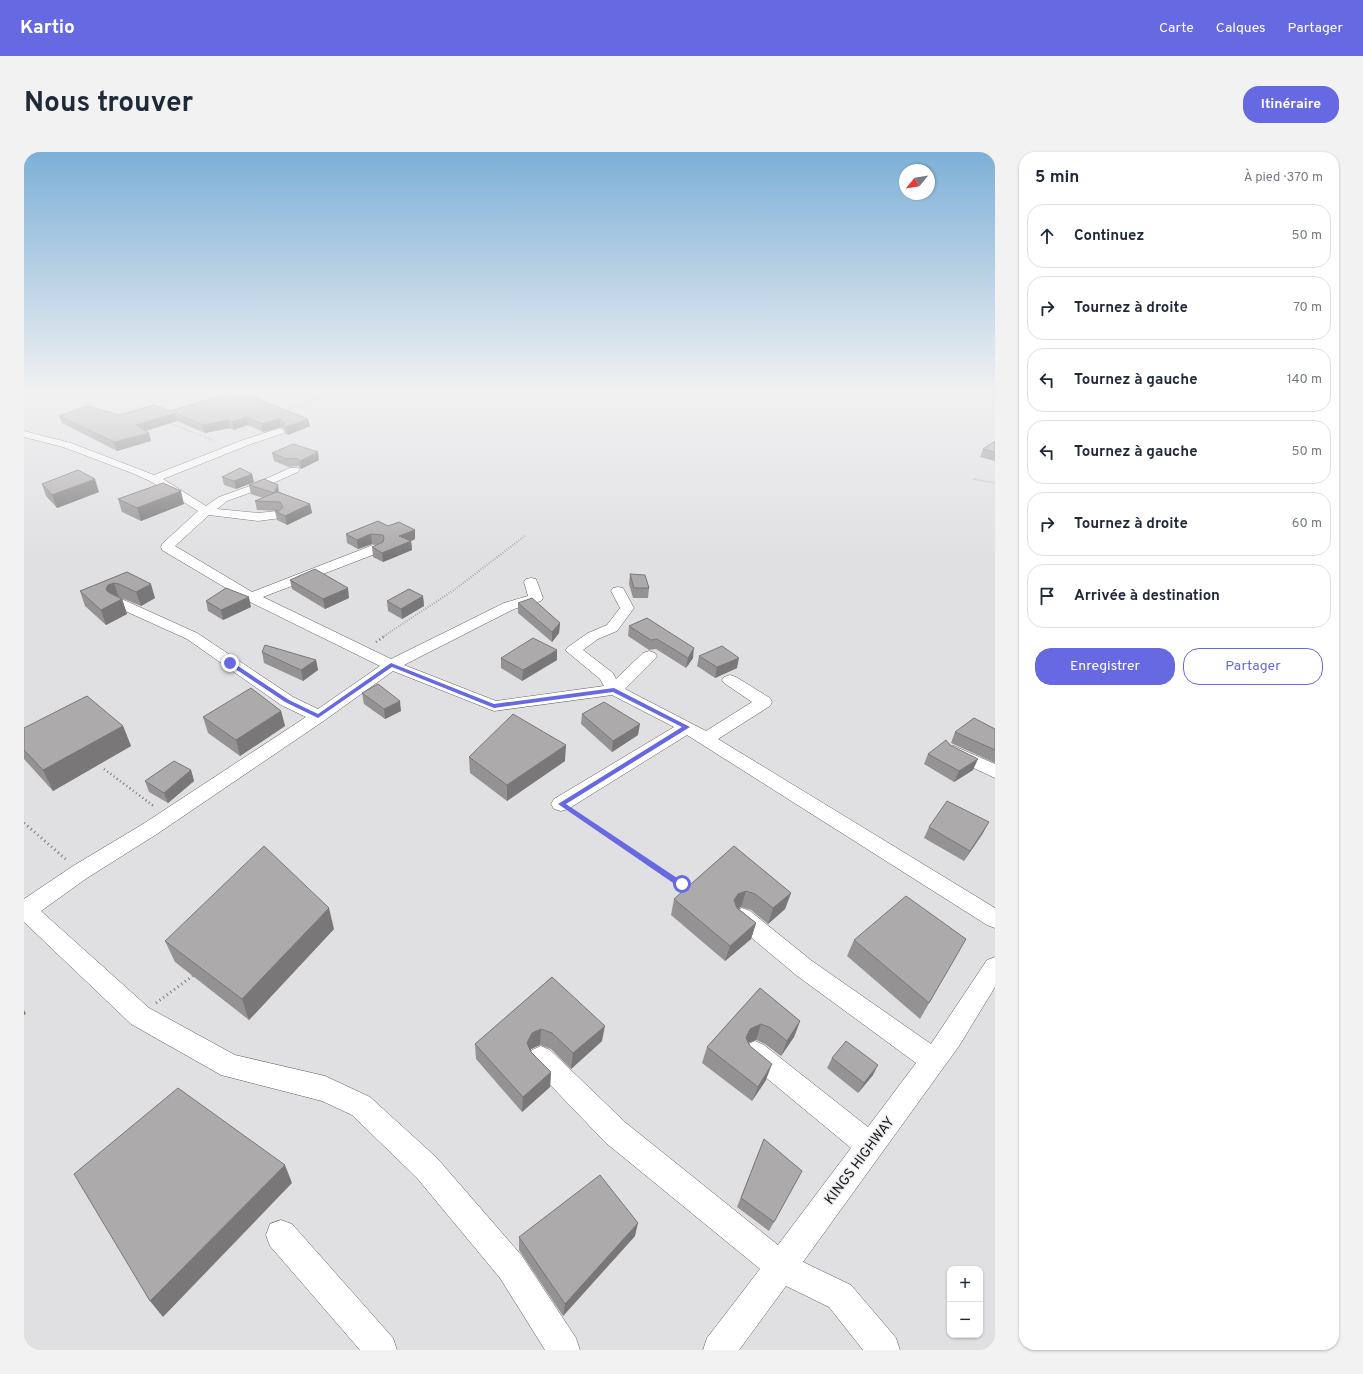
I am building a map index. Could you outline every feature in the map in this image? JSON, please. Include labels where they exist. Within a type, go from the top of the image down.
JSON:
[{"type":"street","points":[[67,445],[154,479],[206,511],[258,517],[277,515]]},
{"type":"street","points":[[154,479],[240,445]]},
{"type":"street","points":[[294,470],[251,489],[223,499],[206,511],[167,547],[251,597],[362,651],[391,665],[494,706],[614,690],[687,727],[995,919]]},
{"type":"street","points":[[251,597],[378,548]]},
{"type":"street","points":[[531,582],[536,598],[509,606],[391,665],[318,716],[168,816],[80,872],[25,910],[140,1016],[230,1066],[325,1089],[361,1106],[428,1168],[511,1267],[564,1350]]},
{"type":"street","points":[[614,690],[607,676],[573,650],[593,636],[612,628],[627,608],[618,591]]},
{"type":"street","points":[[119,603],[192,636],[287,701],[318,716]]},
{"type":"street","points":[[614,690],[649,656]]},
{"type":"street","points":[[705,739],[764,702],[730,680]]},
{"type":"street","points":[[561,804],[687,727]]},
{"type":"street","points":[[952,750],[995,772]]},
{"type":"street","points":[[742,917],[804,968],[934,1061]]},
{"type":"street","name":"KINGS HIGHWAY","points":[[719,1350],[934,1061],[995,967]]},
{"type":"street","points":[[755,1053],[870,1146]]},
{"type":"street","points":[[541,1058],[616,1133],[781,1267],[840,1296],[884,1350]]},
{"type":"street","points":[[281,1235],[381,1350]]},
{"type":"path","points":[[973,479],[995,483]]},
{"type":"path","points":[[362,651],[454,590],[525,536]]},
{"type":"path","points":[[104,769],[168,816]]},
{"type":"path","points":[[561,804],[682,884]]},
{"type":"path","points":[[24,823],[80,872]]},
{"type":"path","points":[[140,1016],[196,973]]},
{"type":"building","points":[[291,445],[296,445],[318,452],[300,461],[297,458],[287,459],[272,453]]},
{"type":"building","points":[[989,445],[995,445],[995,452],[983,449]]},
{"type":"building","points":[[240,468],[252,474],[234,481],[222,477]]},
{"type":"building","points":[[78,470],[95,479],[52,495],[42,484]]},
{"type":"building","points":[[264,479],[278,485],[274,493],[249,485]]},
{"type":"building","points":[[163,483],[181,491],[137,508],[118,499]]},
{"type":"building","points":[[278,492],[310,504],[285,516],[275,511],[279,511],[283,507],[280,502],[255,501]]},
{"type":"building","points":[[378,521],[388,526],[399,522],[415,530],[399,536],[411,541],[382,553],[372,547],[383,542],[383,535],[371,534],[357,540],[346,534]]},
{"type":"building","points":[[315,569],[348,588],[323,599],[290,580]]},
{"type":"building","points":[[127,572],[151,584],[136,592],[119,584],[114,583],[108,585],[106,589],[108,592],[122,599],[101,610],[80,591]]},
{"type":"building","points":[[630,574],[645,575],[649,588],[634,588]]},
{"type":"building","points":[[226,588],[249,597],[221,610],[206,601]]},
{"type":"building","points":[[409,589],[423,596],[401,609],[387,601]]},
{"type":"building","points":[[532,598],[560,623],[552,632],[518,603]]},
{"type":"building","points":[[647,618],[694,648],[688,658],[657,639],[651,640],[629,626]]},
{"type":"building","points":[[533,638],[557,650],[523,670],[501,658]]},
{"type":"building","points":[[265,645],[316,660],[301,670],[262,652]]},
{"type":"building","points":[[722,646],[739,658],[717,667],[699,656]]},
{"type":"building","points":[[378,684],[400,701],[384,709],[362,693]]},
{"type":"building","points":[[251,688],[281,711],[236,740],[203,717]]},
{"type":"building","points":[[87,696],[123,726],[43,770],[24,750],[24,728]]},
{"type":"building","points":[[604,702],[640,724],[613,741],[582,714]]},
{"type":"building","points":[[513,714],[566,745],[507,785],[469,757]]},
{"type":"building","points":[[974,718],[995,729],[995,750],[955,732]]},
{"type":"building","points":[[946,740],[950,745],[978,759],[959,771],[928,754]]},
{"type":"building","points":[[174,761],[191,770],[164,793],[145,781]]},
{"type":"building","points":[[947,801],[989,822],[970,851],[929,827]]},
{"type":"building","points":[[264,846],[329,908],[242,999],[165,941]]},
{"type":"building","points":[[734,846],[791,893],[773,908],[755,894],[746,891],[738,894],[734,900],[737,908],[756,923],[730,946],[674,899]]},
{"type":"building","points":[[906,896],[966,939],[929,1003],[854,940]]},
{"type":"building","points":[[552,977],[605,1026],[573,1053],[552,1033],[541,1029],[532,1033],[527,1043],[531,1052],[551,1072],[523,1097],[475,1044]]},
{"type":"building","points":[[760,988],[800,1021],[787,1041],[771,1028],[761,1024],[750,1029],[746,1038],[750,1046],[772,1064],[758,1087],[707,1047]]},
{"type":"building","points":[[846,1041],[878,1065],[864,1083],[832,1058]]},
{"type":"building","points":[[178,1088],[285,1165],[150,1301],[74,1174]]},
{"type":"building","points":[[764,1139],[802,1171],[774,1222],[741,1198]]},
{"type":"building","points":[[600,1175],[638,1223],[565,1304],[519,1237]]},
{"type":"route","points":[[230,663],[287,701],[318,716],[391,665],[494,706],[614,690],[687,727],[561,804],[682,884]]}]
